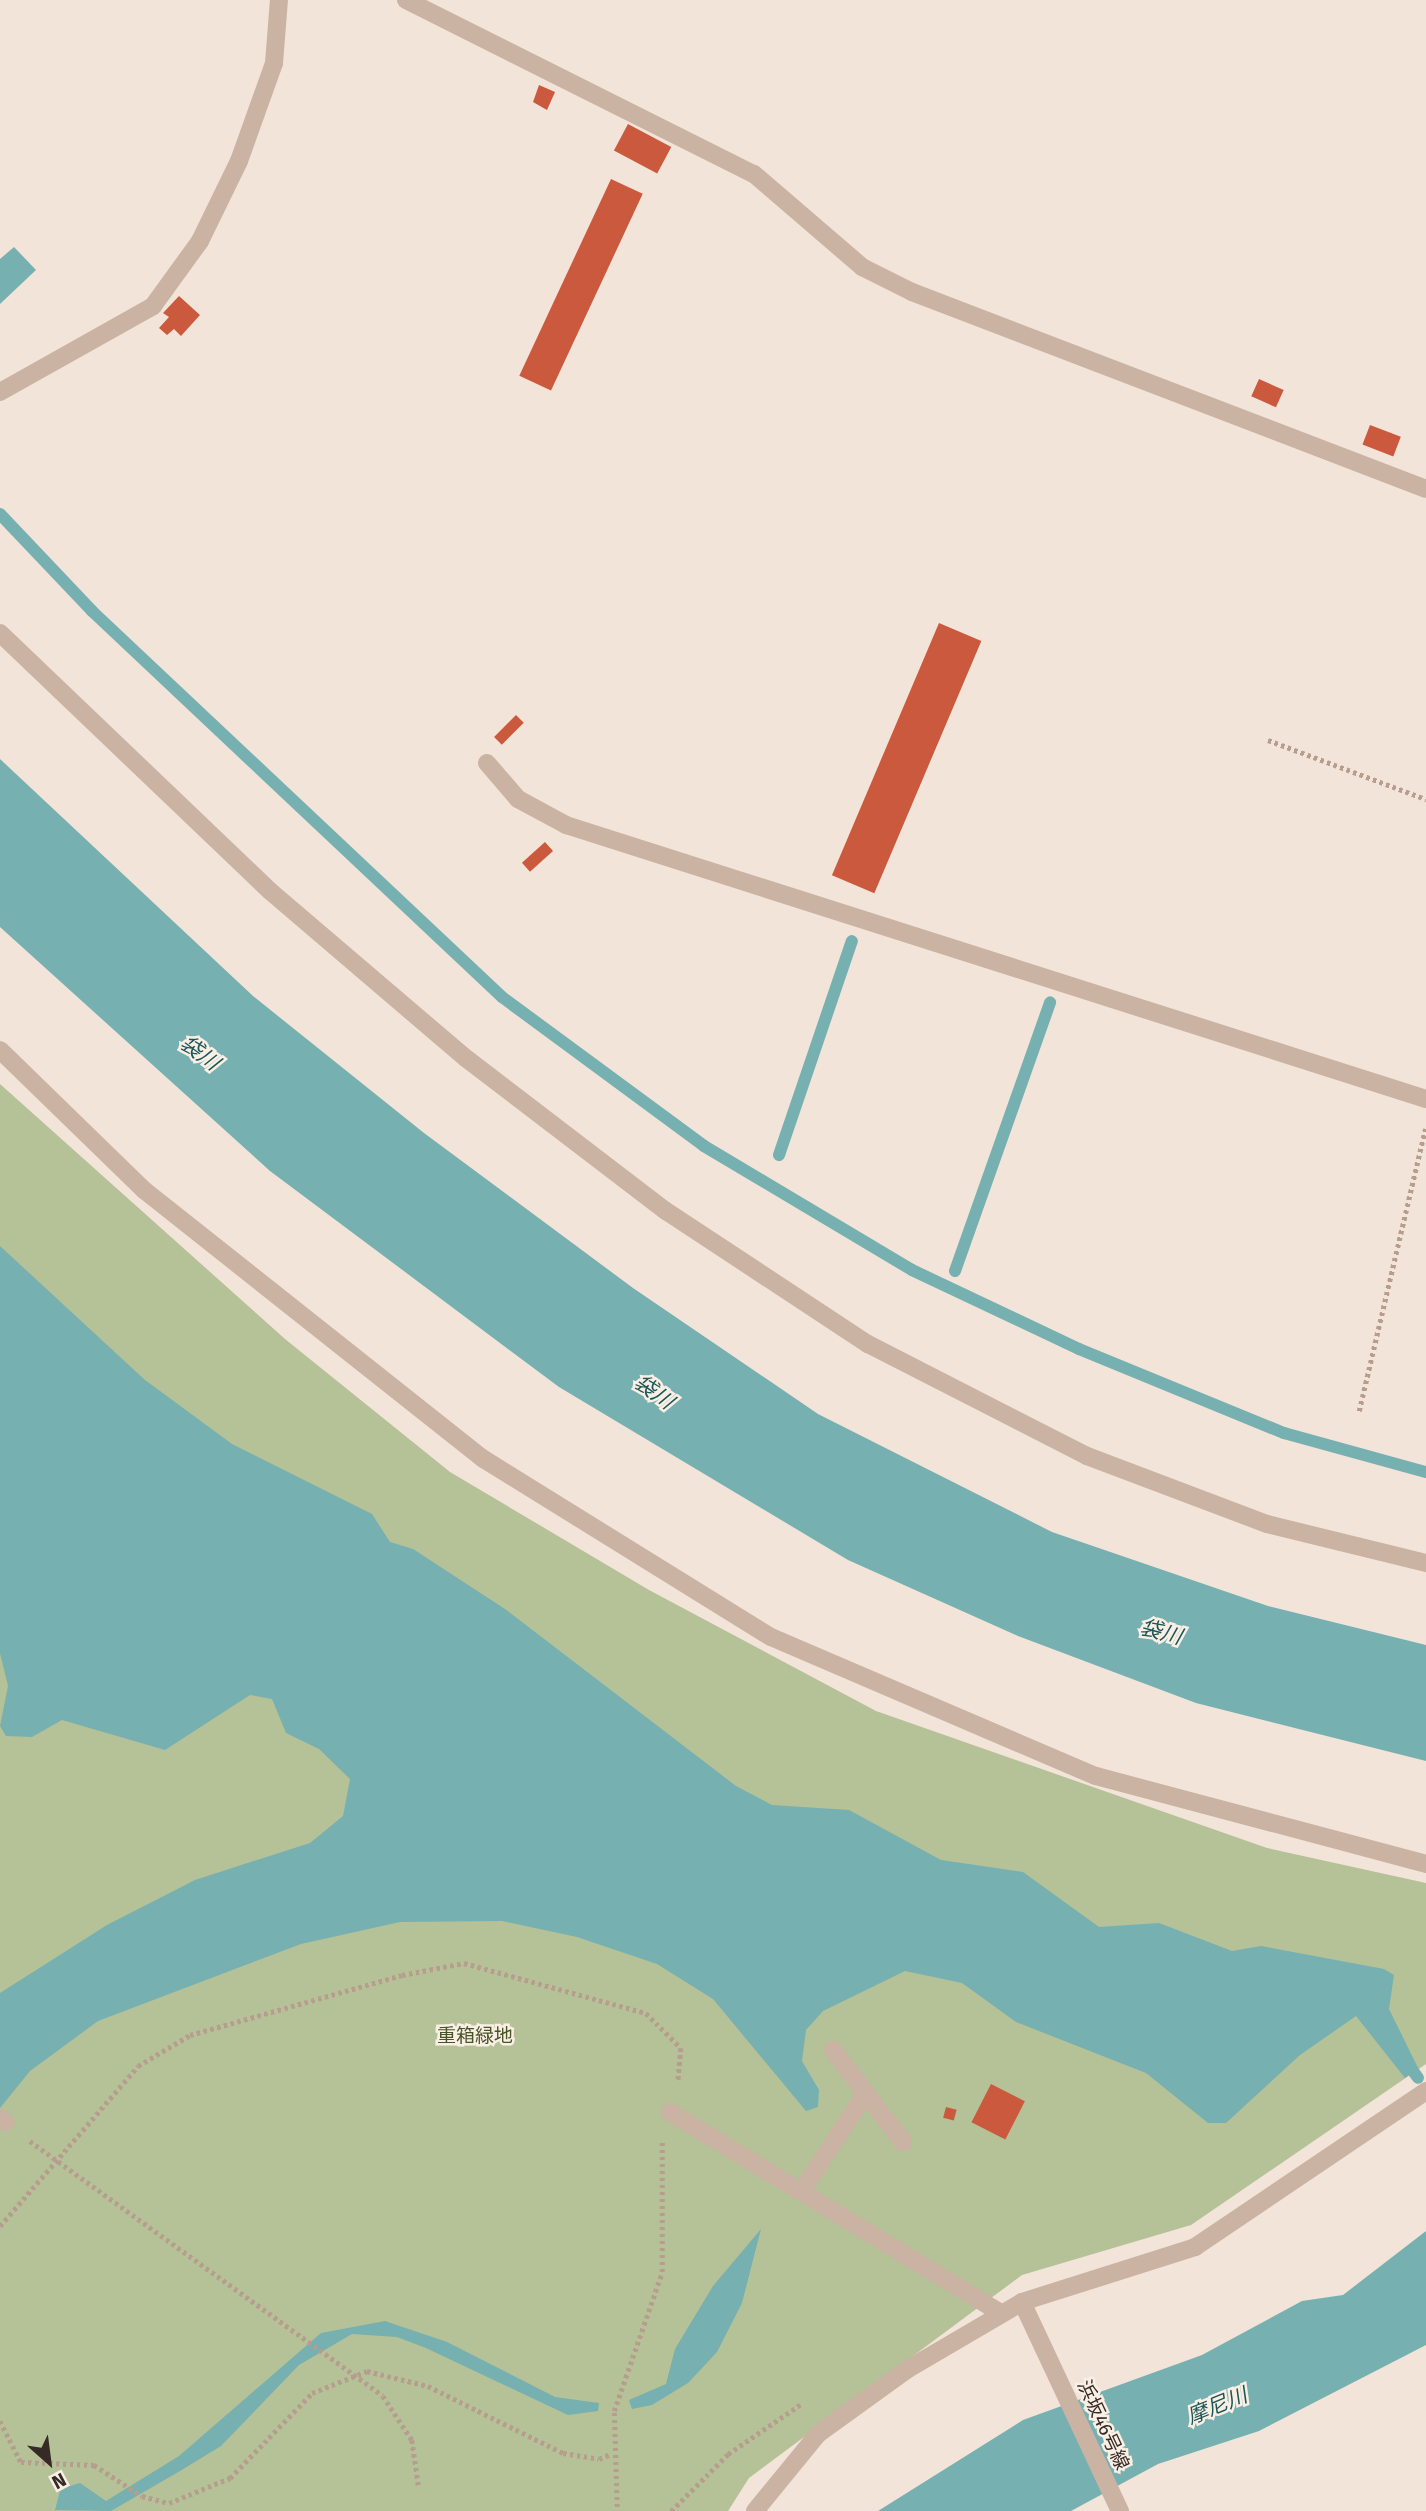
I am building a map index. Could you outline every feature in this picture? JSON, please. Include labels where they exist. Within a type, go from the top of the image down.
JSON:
[{"type":"street","points":[[0,392],[153,306],[200,241],[239,161],[274,63],[279,0]]},
{"type":"street","points":[[406,0],[754,174],[862,267],[912,292],[1426,489]]},
{"type":"street","points":[[0,633],[270,891],[467,1059],[666,1211],[868,1344],[1087,1455],[1267,1524],[1426,1563]]},
{"type":"street","points":[[486,763],[518,799],[566,825],[1426,1099]]},
{"type":"street","points":[[0,1050],[144,1190],[482,1458],[771,1637],[1096,1776],[1426,1864]]},
{"type":"street","points":[[834,2050],[903,2142]]},
{"type":"street","points":[[755,2511],[818,2434],[1001,2314],[1022,2302],[1195,2247],[1426,2091]]},
{"type":"street","points":[[803,2189],[866,2093]]},
{"type":"street","points":[[670,2112],[803,2189],[1001,2314]]},
{"type":"street","name":"浜坂46号線","points":[[1022,2302],[1120,2511]]},
{"type":"path","points":[[1268,740],[1426,799]]},
{"type":"path","points":[[1359,1411],[1426,1123]]},
{"type":"path","points":[[0,2226],[54,2160],[138,2066],[190,2035],[307,1998],[464,1963],[646,2013],[681,2048],[661,2147],[666,2218],[662,2272],[614,2411],[611,2454],[617,2507]]},
{"type":"path","points":[[3,2120],[54,2160],[328,2353],[402,2418],[419,2488]]},
{"type":"path","points":[[0,2421],[20,2462],[94,2465],[142,2496],[169,2503],[202,2495],[230,2479],[312,2393],[352,2374],[391,2375],[428,2386],[563,2453],[599,2459],[611,2454]]},
{"type":"green space","name":"重箱緑地","points":[[0,1084],[285,1339],[450,1472],[649,1590],[876,1711],[1267,1848],[1426,1883],[1426,2064],[1191,2225],[1022,2275],[749,2478],[728,2511],[0,2511]]},
{"type":"water","points":[[14,247],[36,270],[0,304],[0,259]]},
{"type":"water","name":"袋川","points":[[0,759],[253,996],[424,1133],[633,1288],[818,1414],[1052,1532],[1268,1606],[1426,1645],[1426,1761],[1196,1703],[1018,1636],[848,1560],[559,1387],[270,1171],[0,927]]},
{"type":"water","points":[[0,1246],[145,1380],[232,1444],[372,1514],[390,1542],[413,1549],[505,1609],[736,1786],[772,1805],[849,1810],[941,1860],[1023,1872],[1099,1927],[1159,1923],[1232,1951],[1261,1946],[1384,1969],[1394,1975],[1389,2009],[1418,2068],[1405,2078],[1356,2016],[1300,2055],[1226,2123],[1208,2123],[1146,2073],[1016,2022],[962,1983],[905,1971],[823,2011],[806,2030],[802,2061],[819,2090],[818,2107],[806,2111],[713,1999],[657,1964],[577,1937],[502,1921],[400,1922],[301,1944],[98,2021],[30,2071],[0,2108],[0,1993],[107,1925],[195,1880],[310,1843],[343,1816],[350,1779],[319,1749],[286,1733],[272,1699],[250,1695],[165,1750],[62,1720],[32,1737],[6,1736],[0,1726],[8,1686],[0,1653]]},
{"type":"water","points":[[761,2229],[742,2303],[717,2352],[688,2383],[652,2405],[632,2409],[629,2400],[666,2384],[675,2349],[713,2286]]},
{"type":"water","name":"摩尼川","points":[[1426,2231],[1426,2345],[1259,2431],[1158,2464],[1071,2511],[878,2511],[1023,2420],[1202,2355],[1302,2301],[1343,2295]]},
{"type":"water","points":[[385,2321],[447,2342],[555,2397],[599,2403],[598,2411],[568,2415],[397,2337],[352,2334],[299,2365],[221,2446],[180,2471],[111,2511],[55,2510],[60,2491],[70,2486],[80,2483],[106,2501],[179,2456],[321,2333]]},
{"type":"building","points":[[539,85],[555,92],[547,110],[533,102]]},
{"type":"building","points":[[628,124],[671,147],[657,173],[614,150]]},
{"type":"building","points":[[611,179],[643,194],[551,390],[519,376]]},
{"type":"building","points":[[179,296],[200,315],[181,336],[174,329],[167,335],[159,328],[169,317],[163,313]]},
{"type":"building","points":[[1259,379],[1284,390],[1276,407],[1251,396]]},
{"type":"building","points":[[1370,425],[1401,437],[1393,456],[1362,445]]},
{"type":"building","points":[[939,623],[981,641],[874,893],[832,875]]},
{"type":"building","points":[[516,715],[524,723],[502,745],[494,737]]},
{"type":"building","points":[[545,842],[553,851],[530,872],[522,863]]},
{"type":"building","points":[[991,2084],[1025,2101],[1005,2140],[971,2122]]},
{"type":"building","points":[[946,2107],[957,2110],[954,2120],[943,2118]]},
{"type":"waterway","points":[[0,514],[92,611],[502,997],[704,1146],[912,1270],[1079,1349],[1284,1433],[1426,1472]]},
{"type":"waterway","points":[[779,1155],[852,941]]},
{"type":"waterway","points":[[955,1271],[1050,1002]]},
{"type":"waterway","points":[[1405,2060],[1418,2078]]}]
